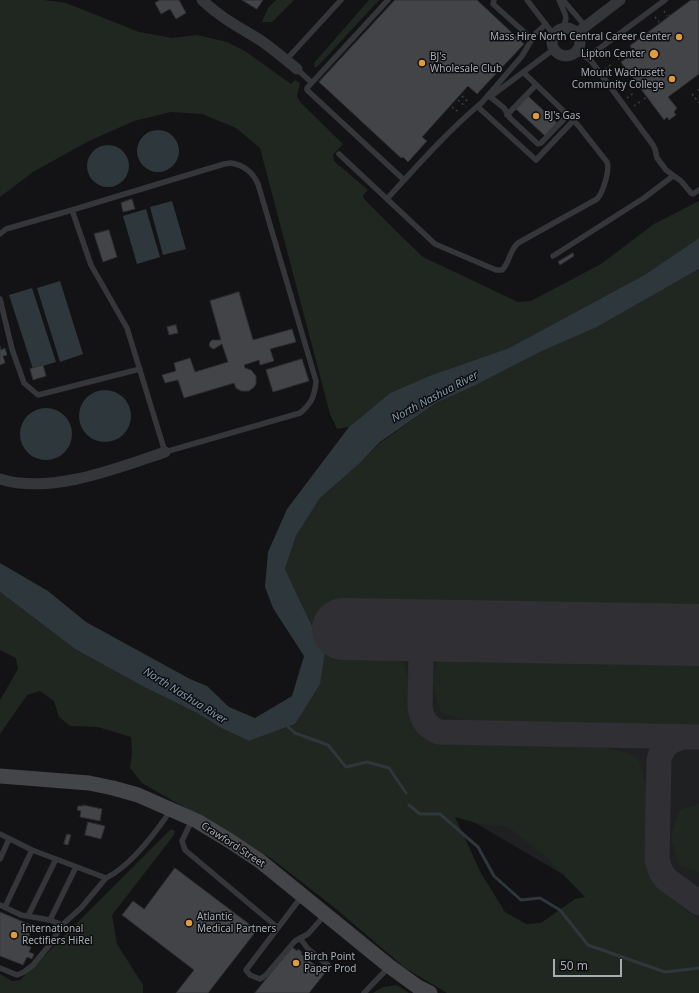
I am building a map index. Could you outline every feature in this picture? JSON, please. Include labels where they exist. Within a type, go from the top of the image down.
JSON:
[{"type":"main road","name":"Crawford Street","points":[[0,776],[28,777],[95,784],[113,788],[138,795],[193,819],[260,861],[389,966],[418,987],[430,993]]},
{"type":"street","points":[[202,0],[223,18],[260,40],[297,69]]},
{"type":"street","points":[[582,30],[568,28],[557,32],[553,40],[554,49],[560,54],[565,55],[570,55],[576,51],[580,43],[582,30],[620,0]]},
{"type":"street","points":[[0,479],[25,484],[46,484],[67,481],[165,452]]},
{"type":"lane","points":[[286,60],[341,0]]},
{"type":"lane","points":[[388,0],[306,88],[404,180]]},
{"type":"lane","points":[[494,0],[493,4],[532,40]]},
{"type":"lane","points":[[527,0],[546,24],[557,32],[564,25],[566,18],[559,0]]},
{"type":"lane","points":[[563,0],[567,3],[582,30]]},
{"type":"lane","points":[[588,57],[665,0]]},
{"type":"lane","points":[[387,199],[442,139],[489,96],[522,56],[537,32],[546,24]]},
{"type":"lane","points":[[489,96],[554,49]]},
{"type":"lane","points":[[576,51],[588,57],[654,147],[659,160],[666,170],[681,181],[691,193],[693,194],[699,190]]},
{"type":"lane","points":[[297,69],[311,82]]},
{"type":"lane","points":[[339,154],[438,246],[496,270],[502,270],[506,265],[512,249],[518,243],[594,202],[602,193],[608,165],[574,120],[523,72]]},
{"type":"lane","points":[[507,115],[536,85]]},
{"type":"lane","points":[[489,96],[504,108],[507,115],[538,144],[541,143],[568,115]]},
{"type":"lane","points":[[475,109],[536,160],[574,120]]},
{"type":"lane","points":[[0,234],[6,228],[72,210],[224,164],[238,164],[244,167],[255,178],[258,184],[314,374],[316,382],[315,391],[312,400],[307,407],[300,413],[165,452],[127,328],[97,279],[72,210]]},
{"type":"lane","points":[[553,256],[644,198],[673,176]]},
{"type":"lane","points":[[0,299],[12,349],[24,383],[38,395],[140,369]]},
{"type":"lane","points":[[0,968],[17,975],[33,965],[51,943],[62,925],[80,908],[106,878],[114,874],[126,864],[157,830],[171,809]]},
{"type":"lane","points":[[193,819],[182,841],[185,850],[278,928]]},
{"type":"lane","points":[[0,834],[32,850],[106,878]]},
{"type":"lane","points":[[0,859],[9,839]]},
{"type":"lane","points":[[32,850],[3,906],[21,915],[50,920],[62,925]]},
{"type":"lane","points":[[28,916],[56,859]]},
{"type":"lane","points":[[50,920],[76,867]]},
{"type":"lane","points":[[302,896],[246,970],[250,975],[260,978],[266,975],[294,941],[308,934],[325,914]]},
{"type":"lane","points":[[300,938],[308,949],[328,965]]},
{"type":"lane","points":[[364,993],[389,966]]},
{"type":"path","points":[[615,54],[621,62]]},
{"type":"path","points":[[617,69],[623,64]]},
{"type":"path","points":[[622,102],[635,92]]},
{"type":"path","points":[[692,94],[699,103]]},
{"type":"path","points":[[462,96],[475,109]]},
{"type":"path","points":[[644,99],[647,96]]},
{"type":"path","points":[[458,100],[475,109]]},
{"type":"path","points":[[452,107],[464,118]]},
{"type":"shaded area","points":[[0,0],[44,0],[66,3],[139,32],[172,38],[197,35],[227,42],[245,51],[291,84],[295,80],[300,83],[297,97],[301,103],[343,144],[333,155],[334,161],[368,190],[363,195],[364,199],[402,237],[423,257],[518,302],[531,301],[601,264],[654,224],[699,201],[699,238],[646,274],[509,348],[429,376],[390,393],[349,427],[337,429],[330,414],[260,148],[236,128],[202,114],[171,112],[134,121],[87,142],[33,172],[0,197]]},
{"type":"shaded area","points":[[276,0],[294,0],[272,22],[262,22],[268,8]]},
{"type":"shaded area","points":[[369,0],[379,0],[315,68],[314,63]]},
{"type":"shaded area","points":[[699,269],[699,615],[341,608],[342,651],[401,652],[417,723],[426,735],[434,739],[444,741],[605,747],[638,757],[647,789],[649,863],[653,880],[659,889],[699,920],[699,993],[447,993],[405,968],[335,908],[272,859],[142,783],[130,768],[132,753],[131,737],[98,727],[70,726],[59,717],[54,701],[40,691],[27,695],[0,734],[0,700],[18,669],[16,658],[0,650],[0,592],[75,649],[144,687],[197,713],[221,728],[249,741],[295,724],[325,652],[285,569],[296,536],[320,498],[360,463],[380,443],[436,403],[476,385],[540,352],[597,327]],"holes":[[[455,817],[476,823],[508,827],[544,855],[585,897],[575,899],[541,923],[526,924],[505,912],[481,873]]]},
{"type":"shaded area","points":[[699,569],[699,957],[685,946],[407,783],[324,692],[338,614],[363,581]]},
{"type":"shaded area","points":[[442,652],[699,657],[699,730],[551,727],[471,722],[441,713],[432,681]]},
{"type":"shaded area","points":[[699,804],[699,872],[679,865],[671,838],[679,810]]},
{"type":"shaded area","points":[[171,829],[175,831],[174,835],[112,915],[117,944],[143,985],[143,993],[0,993],[0,974],[12,981],[20,980]]},
{"type":"shaded area","points":[[397,985],[409,993],[373,993],[383,987]]},
{"type":"water","points":[[154,130],[162,130],[170,133],[176,139],[179,151],[176,163],[170,169],[162,172],[154,172],[146,169],[140,163],[137,155],[137,147],[140,139],[146,133]]},
{"type":"water","points":[[104,145],[112,145],[120,148],[126,154],[129,166],[126,178],[120,184],[112,187],[104,187],[96,184],[90,178],[87,170],[87,162],[90,154],[96,148]]},
{"type":"water","points":[[172,201],[186,249],[163,255],[150,207]]},
{"type":"water","points":[[146,209],[160,257],[137,264],[123,216]]},
{"type":"water","name":"North Nashua River","points":[[699,238],[699,269],[597,327],[540,352],[476,385],[436,403],[380,442],[360,463],[320,498],[296,536],[285,569],[325,652],[320,684],[295,724],[249,741],[221,728],[197,713],[144,687],[75,649],[0,592],[0,563],[48,591],[86,622],[190,679],[207,686],[229,707],[255,718],[292,696],[304,656],[273,608],[265,587],[268,552],[287,509],[349,427],[390,393],[429,376],[509,348],[646,274]]},
{"type":"water","points":[[60,281],[83,354],[60,362],[37,288]]},
{"type":"water","points":[[32,288],[56,362],[33,369],[9,295]]},
{"type":"water","points":[[100,390],[110,390],[119,394],[127,402],[131,411],[131,421],[127,430],[119,438],[110,442],[100,442],[91,438],[83,430],[79,421],[79,411],[83,402],[91,394]]},
{"type":"water","points":[[41,408],[51,408],[60,412],[68,420],[72,429],[72,439],[68,448],[60,456],[51,460],[41,460],[32,456],[24,448],[20,439],[20,429],[24,420],[32,412]]},
{"type":"building","points":[[160,0],[179,0],[186,13],[176,19],[170,9],[161,14],[155,3]]},
{"type":"building","points":[[242,0],[263,0],[257,9]]},
{"type":"building","name":"BJ's Wholesale Club","points":[[395,0],[477,0],[524,44],[477,94],[468,86],[422,137],[427,141],[408,162],[403,157],[401,158],[319,82]]},
{"type":"building","points":[[691,0],[699,0],[699,74],[668,97],[677,108],[674,112],[676,115],[669,120],[667,117],[664,120],[621,62],[634,52],[630,46]]},
{"type":"building","name":"BJ's Gas","points":[[528,96],[557,123],[545,136],[516,109]]},
{"type":"building","points":[[132,199],[135,209],[123,212],[121,203]]},
{"type":"building","points":[[109,230],[117,257],[103,262],[94,234]]},
{"type":"building","points":[[573,253],[574,256],[560,265],[558,262]]},
{"type":"building","points":[[239,292],[253,340],[292,329],[296,342],[270,349],[274,361],[260,365],[259,360],[244,365],[245,368],[251,370],[256,376],[256,384],[249,391],[241,391],[236,388],[234,383],[184,398],[178,380],[165,383],[162,375],[176,371],[174,363],[190,358],[195,372],[228,362],[222,344],[214,349],[209,345],[212,340],[221,340],[210,301]]},
{"type":"building","points":[[176,325],[178,333],[169,335],[167,327]]},
{"type":"building","points":[[0,346],[1,350],[5,348],[7,355],[3,356],[5,363],[0,365]]},
{"type":"building","points":[[302,359],[309,381],[273,392],[266,370]]},
{"type":"building","points":[[43,365],[46,376],[33,380],[30,369]]},
{"type":"building","points":[[83,805],[102,809],[100,821],[80,817],[81,811],[77,810],[78,806]]},
{"type":"building","points":[[88,822],[105,826],[101,839],[85,835]]},
{"type":"building","points":[[67,834],[71,835],[68,845],[64,844]]},
{"type":"building","name":"Atlantic Medical Partners","points":[[175,868],[257,930],[208,993],[176,993],[194,970],[122,915],[133,901],[144,909]]},
{"type":"building","name":"International Rectifiers HiRel","points":[[0,912],[33,926],[25,945],[31,947],[29,952],[34,954],[32,959],[27,957],[23,965],[0,956]]},
{"type":"building","name":"Birch Point Paper Prod","points":[[292,947],[297,951],[298,949],[302,952],[301,954],[325,973],[309,993],[255,993]]},
{"type":"waterway","points":[[285,724],[295,733],[328,745],[346,767],[367,762],[389,768],[406,793]]},
{"type":"waterway","points":[[409,805],[420,814],[440,814],[478,847],[494,876],[521,900],[540,898],[560,910],[588,945],[665,972],[699,968]]},
{"type":"taxiway","points":[[451,631],[431,638],[425,645],[421,656],[421,712],[428,725],[439,732],[699,737]]},
{"type":"taxiway","points":[[683,737],[667,744],[660,755],[657,860],[661,872],[666,879],[699,903]]},
{"type":"runway","points":[[343,629],[699,635]]},
{"type":"place","name":"Mass Hire North Central Career Center","points":[[679,37]]},
{"type":"place","name":"Lipton Center","points":[[654,54]]},
{"type":"place","name":"BJ's Wholesale Club","points":[[422,63]]},
{"type":"place","name":"Mount Wachusett Community College","points":[[672,79]]},
{"type":"place","name":"BJ's Gas","points":[[536,116]]},
{"type":"place","name":"Atlantic Medical Partners","points":[[189,923]]},
{"type":"place","name":"International Rectifiers HiRel","points":[[14,935]]},
{"type":"place","name":"Birch Point Paper Prod","points":[[296,963]]}]
